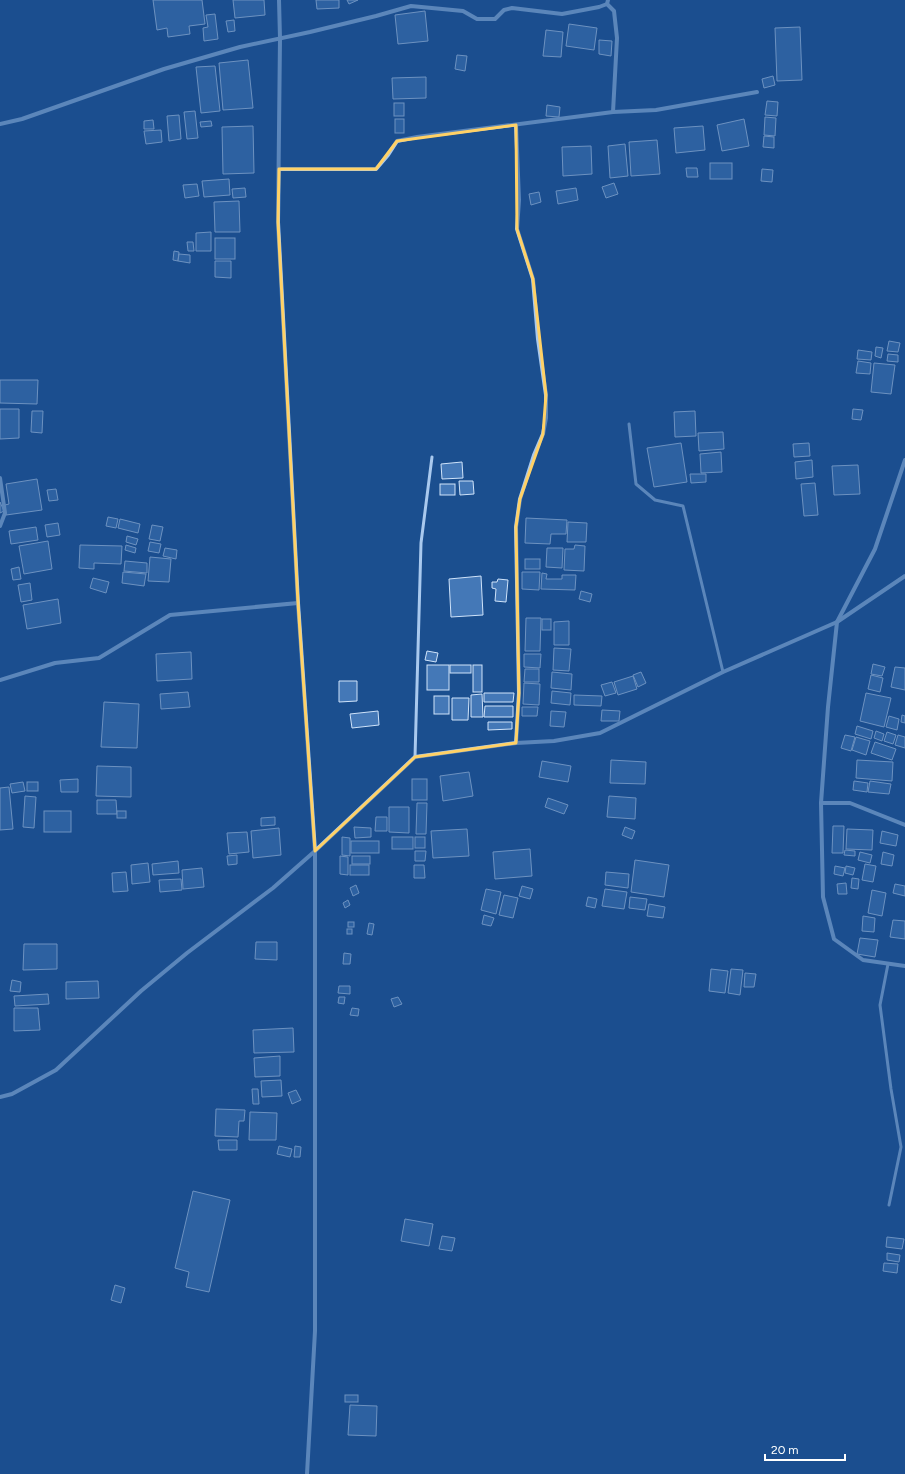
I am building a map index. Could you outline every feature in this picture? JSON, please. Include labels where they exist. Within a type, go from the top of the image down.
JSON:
[{"type":"street","points":[[279,0],[278,222],[298,603],[315,851],[315,1324],[307,1474]]},
{"type":"street","points":[[0,124],[22,120],[164,70],[240,47],[376,16],[412,6],[463,11],[477,19],[495,19],[504,10],[512,8],[562,14],[599,7],[607,2],[614,11],[617,38],[613,112]]},
{"type":"street","points":[[278,169],[376,169],[397,142],[417,137],[613,112],[656,110],[757,92]]},
{"type":"street","points":[[516,125],[519,200],[517,229],[533,279],[538,339],[546,395],[546,418],[543,434],[534,455],[520,499],[516,527],[519,693],[516,743]]},
{"type":"street","points":[[905,460],[875,549],[837,622],[828,707],[821,803],[823,897],[834,939],[864,960],[905,966]]},
{"type":"street","points":[[0,478],[5,514],[0,526]]},
{"type":"street","points":[[0,1097],[12,1094],[56,1070],[141,991],[181,958],[273,888],[315,851],[415,757],[516,743],[554,741],[600,733],[723,672],[837,622],[905,576]]},
{"type":"street","points":[[0,680],[55,663],[98,658],[170,615],[298,603]]},
{"type":"street","points":[[821,803],[850,803],[905,825]]},
{"type":"lane","points":[[629,424],[636,484],[655,500],[684,506],[723,672]]},
{"type":"lane","points":[[415,757],[421,543],[432,457]]},
{"type":"lane","points":[[888,964],[880,1006],[891,1089],[901,1147],[889,1205]]},
{"type":"highlighted area","points":[[516,125],[517,229],[533,279],[546,395],[543,434],[520,499],[516,527],[519,693],[516,743],[415,757],[315,851],[298,603],[278,222],[279,169],[376,169],[397,141]]},
{"type":"building","points":[[153,0],[202,0],[205,24],[189,26],[190,34],[168,37],[167,28],[157,30]]},
{"type":"building","points":[[233,0],[264,0],[265,15],[235,18]]},
{"type":"building","points":[[316,0],[339,0],[339,8],[317,9]]},
{"type":"building","points":[[347,0],[358,0],[349,4]]},
{"type":"building","points":[[425,11],[428,41],[398,44],[395,15]]},
{"type":"building","points":[[215,14],[218,39],[204,41],[203,28],[208,27],[206,15]]},
{"type":"building","points":[[234,20],[235,31],[228,32],[226,21]]},
{"type":"building","points":[[569,24],[597,28],[594,50],[566,46]]},
{"type":"building","points":[[800,27],[802,80],[777,81],[775,28]]},
{"type":"building","points":[[546,30],[563,32],[561,57],[543,56]]},
{"type":"building","points":[[599,40],[612,41],[611,56],[599,54]]},
{"type":"building","points":[[457,55],[467,56],[465,71],[455,69]]},
{"type":"building","points":[[248,60],[253,108],[223,110],[219,63]]},
{"type":"building","points":[[215,66],[220,111],[201,113],[196,67]]},
{"type":"building","points":[[773,76],[775,85],[764,88],[762,79]]},
{"type":"building","points":[[426,77],[426,98],[393,99],[392,78]]},
{"type":"building","points":[[767,101],[778,102],[777,116],[765,115]]},
{"type":"building","points":[[394,103],[404,103],[404,116],[394,116]]},
{"type":"building","points":[[547,105],[560,107],[559,117],[546,116]]},
{"type":"building","points":[[195,111],[198,138],[187,139],[184,112]]},
{"type":"building","points":[[179,115],[181,139],[169,141],[167,116]]},
{"type":"building","points":[[765,117],[776,118],[775,136],[764,135]]},
{"type":"building","points":[[395,119],[404,119],[404,133],[395,133]]},
{"type":"building","points":[[744,119],[749,146],[722,151],[717,125]]},
{"type":"building","points":[[153,120],[154,129],[144,129],[144,121]]},
{"type":"building","points":[[211,121],[212,126],[201,127],[200,122]]},
{"type":"building","points":[[253,126],[254,173],[223,174],[222,127]]},
{"type":"building","points":[[703,126],[705,150],[676,153],[674,128]]},
{"type":"building","points":[[161,130],[162,142],[146,144],[144,131]]},
{"type":"building","points":[[764,136],[774,137],[774,148],[763,147]]},
{"type":"building","points":[[657,140],[660,174],[631,176],[629,142]]},
{"type":"building","points":[[625,144],[628,176],[610,178],[608,146]]},
{"type":"building","points":[[591,146],[592,174],[563,176],[562,147]]},
{"type":"building","points":[[710,163],[732,163],[732,179],[710,179]]},
{"type":"building","points":[[686,168],[697,168],[698,177],[687,177]]},
{"type":"building","points":[[762,169],[773,170],[772,182],[761,181]]},
{"type":"building","points":[[229,179],[230,195],[204,197],[202,181]]},
{"type":"building","points":[[614,183],[618,194],[606,198],[602,187]]},
{"type":"building","points":[[197,184],[199,196],[185,198],[183,185]]},
{"type":"building","points":[[245,188],[246,197],[233,198],[232,189]]},
{"type":"building","points":[[576,188],[578,200],[558,204],[556,191]]},
{"type":"building","points":[[539,192],[541,202],[531,205],[529,194]]},
{"type":"building","points":[[239,201],[240,232],[215,232],[214,202]]},
{"type":"building","points":[[211,232],[211,251],[196,251],[196,233]]},
{"type":"building","points":[[215,238],[235,238],[235,259],[215,259]]},
{"type":"building","points":[[187,242],[193,242],[194,251],[188,251]]},
{"type":"building","points":[[174,251],[179,252],[178,261],[173,260]]},
{"type":"building","points":[[179,254],[190,255],[190,263],[178,261]]},
{"type":"building","points":[[215,261],[231,261],[231,278],[215,277]]},
{"type":"building","points":[[889,341],[900,343],[898,352],[887,351]]},
{"type":"building","points":[[876,347],[883,348],[881,358],[875,356]]},
{"type":"building","points":[[858,350],[872,352],[871,360],[857,359]]},
{"type":"building","points":[[888,354],[898,355],[898,362],[887,361]]},
{"type":"building","points":[[858,361],[871,363],[870,374],[856,373]]},
{"type":"building","points":[[874,363],[895,365],[891,394],[871,392]]},
{"type":"building","points":[[0,380],[38,380],[37,404],[0,403]]},
{"type":"building","points":[[0,409],[19,409],[19,438],[0,439]]},
{"type":"building","points":[[853,409],[863,410],[861,420],[852,419]]},
{"type":"building","points":[[32,411],[43,411],[42,433],[31,432]]},
{"type":"building","points":[[695,411],[696,436],[675,437],[674,412]]},
{"type":"building","points":[[723,432],[724,449],[699,451],[698,433]]},
{"type":"building","points":[[681,443],[687,482],[654,487],[647,448]]},
{"type":"building","points":[[809,443],[810,456],[794,457],[793,444]]},
{"type":"building","points":[[721,452],[722,472],[701,473],[700,454]]},
{"type":"building","points":[[812,460],[813,477],[796,479],[795,462]]},
{"type":"building","points":[[462,462],[463,478],[442,479],[441,464]]},
{"type":"building","points":[[858,465],[860,494],[834,495],[832,466]]},
{"type":"building","points":[[690,474],[706,474],[706,482],[691,483]]},
{"type":"building","points":[[37,479],[42,510],[6,515],[5,505],[9,504],[6,484]]},
{"type":"building","points":[[459,481],[473,481],[474,494],[460,495]]},
{"type":"building","points":[[815,483],[818,515],[804,516],[801,484]]},
{"type":"building","points":[[440,484],[455,484],[455,495],[440,495]]},
{"type":"building","points":[[56,489],[58,500],[49,501],[47,490]]},
{"type":"building","points":[[0,502],[4,511],[0,513]]},
{"type":"building","points":[[108,517],[118,519],[116,528],[106,526]]},
{"type":"building","points":[[526,518],[567,520],[566,534],[551,534],[550,544],[525,543]]},
{"type":"building","points":[[120,519],[140,524],[138,533],[118,528]]},
{"type":"building","points":[[568,522],[587,523],[586,542],[567,542]]},
{"type":"building","points":[[58,523],[60,535],[47,537],[45,525]]},
{"type":"building","points":[[152,525],[163,527],[160,541],[149,539]]},
{"type":"building","points":[[36,527],[38,540],[11,544],[9,531]]},
{"type":"building","points":[[127,536],[138,539],[136,545],[126,542]]},
{"type":"building","points":[[48,541],[52,569],[24,574],[19,546]]},
{"type":"building","points":[[150,542],[161,544],[159,553],[148,551]]},
{"type":"building","points":[[80,545],[122,546],[121,564],[94,563],[94,569],[79,568]]},
{"type":"building","points":[[126,545],[136,548],[135,553],[125,550]]},
{"type":"building","points":[[575,545],[585,546],[584,571],[564,570],[565,549],[574,549]]},
{"type":"building","points":[[165,548],[177,550],[176,559],[163,556]]},
{"type":"building","points":[[547,548],[563,548],[562,568],[546,567]]},
{"type":"building","points":[[150,557],[171,559],[169,582],[148,581]]},
{"type":"building","points":[[525,559],[540,559],[540,569],[525,569]]},
{"type":"building","points":[[125,561],[147,563],[147,573],[124,571]]},
{"type":"building","points":[[19,567],[21,579],[13,580],[11,569]]},
{"type":"building","points":[[123,572],[146,574],[144,586],[122,583]]},
{"type":"building","points":[[522,572],[540,572],[539,590],[522,589]]},
{"type":"building","points":[[542,573],[547,574],[546,579],[562,579],[562,575],[576,575],[575,590],[541,589]]},
{"type":"building","points":[[481,576],[483,615],[451,617],[449,579]]},
{"type":"building","points":[[93,578],[109,582],[106,593],[90,588]]},
{"type":"building","points":[[498,579],[508,580],[506,602],[495,601],[496,589],[492,588],[492,582],[497,582]]},
{"type":"building","points":[[30,583],[32,600],[21,602],[18,585]]},
{"type":"building","points":[[581,591],[592,594],[590,602],[579,599]]},
{"type":"building","points":[[58,599],[61,623],[27,629],[23,605]]},
{"type":"building","points":[[526,618],[541,618],[540,651],[525,651]]},
{"type":"building","points":[[542,619],[551,619],[551,630],[542,630]]},
{"type":"building","points":[[569,621],[569,645],[554,645],[554,622]]},
{"type":"building","points":[[554,648],[571,649],[569,671],[553,670]]},
{"type":"building","points":[[427,651],[438,653],[436,662],[425,660]]},
{"type":"building","points":[[191,652],[192,679],[157,681],[156,654]]},
{"type":"building","points":[[524,654],[541,654],[540,668],[524,667]]},
{"type":"building","points":[[873,664],[885,667],[882,676],[871,674]]},
{"type":"building","points":[[427,665],[449,665],[449,690],[427,690]]},
{"type":"building","points":[[450,665],[471,665],[471,673],[450,673]]},
{"type":"building","points":[[473,665],[482,665],[482,692],[473,692]]},
{"type":"building","points":[[895,667],[905,668],[905,690],[891,687]]},
{"type":"building","points":[[525,669],[539,669],[539,682],[524,682]]},
{"type":"building","points":[[552,672],[572,674],[571,690],[551,688]]},
{"type":"building","points":[[641,672],[646,683],[638,687],[633,675]]},
{"type":"building","points":[[871,675],[883,678],[880,692],[868,689]]},
{"type":"building","points":[[633,676],[637,689],[618,695],[614,682]]},
{"type":"building","points":[[339,681],[357,681],[357,701],[339,702]]},
{"type":"building","points":[[612,682],[616,693],[605,696],[601,685]]},
{"type":"building","points":[[524,683],[540,684],[539,705],[523,704]]},
{"type":"building","points":[[552,691],[571,693],[570,705],[551,703]]},
{"type":"building","points":[[188,692],[190,707],[161,709],[160,694]]},
{"type":"building","points":[[484,693],[514,693],[513,702],[484,702]]},
{"type":"building","points":[[866,693],[891,698],[884,727],[860,721]]},
{"type":"building","points":[[482,694],[483,717],[471,717],[471,695]]},
{"type":"building","points":[[574,695],[602,696],[601,706],[574,705]]},
{"type":"building","points":[[434,696],[449,696],[449,714],[434,714]]},
{"type":"building","points":[[452,698],[469,698],[468,720],[452,720]]},
{"type":"building","points":[[104,702],[139,704],[137,748],[101,747]]},
{"type":"building","points":[[485,706],[513,706],[513,717],[484,717]]},
{"type":"building","points":[[522,707],[538,707],[537,716],[522,716]]},
{"type":"building","points":[[602,710],[620,711],[619,721],[601,721]]},
{"type":"building","points":[[378,711],[379,725],[352,728],[350,714]]},
{"type":"building","points":[[551,711],[566,712],[564,727],[550,726]]},
{"type":"building","points":[[902,715],[905,716],[905,723],[901,722]]},
{"type":"building","points":[[889,716],[899,719],[897,730],[886,727]]},
{"type":"building","points":[[488,722],[512,722],[512,729],[488,730]]},
{"type":"building","points":[[857,726],[873,731],[871,739],[855,734]]},
{"type":"building","points":[[876,731],[884,734],[882,741],[874,738]]},
{"type":"building","points":[[887,732],[896,735],[893,744],[884,741]]},
{"type":"building","points":[[845,735],[855,737],[851,751],[841,748]]},
{"type":"building","points":[[898,735],[905,737],[905,748],[895,745]]},
{"type":"building","points":[[856,737],[870,741],[866,755],[852,750]]},
{"type":"building","points":[[875,742],[896,749],[892,760],[871,753]]},
{"type":"building","points":[[611,760],[646,762],[645,784],[610,783]]},
{"type":"building","points":[[857,760],[893,762],[892,781],[856,778]]},
{"type":"building","points":[[542,761],[571,766],[568,782],[539,777]]},
{"type":"building","points":[[97,766],[131,767],[131,797],[96,796]]},
{"type":"building","points":[[469,772],[473,796],[443,801],[440,776]]},
{"type":"building","points":[[78,779],[78,792],[61,792],[60,780]]},
{"type":"building","points":[[412,779],[427,779],[427,800],[412,800]]},
{"type":"building","points":[[854,781],[868,783],[867,792],[853,790]]},
{"type":"building","points":[[870,781],[891,784],[889,794],[868,792]]},
{"type":"building","points":[[23,782],[25,791],[12,793],[10,784]]},
{"type":"building","points":[[27,782],[38,782],[38,791],[27,791]]},
{"type":"building","points":[[9,787],[13,829],[0,830],[0,788]]},
{"type":"building","points":[[25,796],[36,797],[34,828],[23,827]]},
{"type":"building","points":[[609,796],[636,798],[635,819],[607,817]]},
{"type":"building","points":[[548,798],[568,805],[564,814],[545,807]]},
{"type":"building","points":[[97,800],[116,800],[117,814],[97,814]]},
{"type":"building","points":[[417,803],[427,803],[426,834],[416,834]]},
{"type":"building","points":[[389,807],[409,807],[409,833],[389,832]]},
{"type":"building","points":[[44,811],[71,811],[71,832],[44,832]]},
{"type":"building","points":[[117,811],[126,811],[126,818],[117,818]]},
{"type":"building","points":[[275,817],[275,825],[261,826],[261,818]]},
{"type":"building","points":[[376,817],[387,817],[387,831],[375,831]]},
{"type":"building","points":[[833,826],[844,826],[843,853],[832,853]]},
{"type":"building","points":[[354,827],[371,828],[371,837],[355,838]]},
{"type":"building","points":[[625,827],[635,831],[632,839],[622,835]]},
{"type":"building","points":[[279,828],[281,855],[253,858],[251,831]]},
{"type":"building","points":[[467,829],[469,856],[433,858],[431,831]]},
{"type":"building","points":[[847,829],[873,830],[872,850],[846,849]]},
{"type":"building","points":[[882,831],[898,835],[896,846],[880,843]]},
{"type":"building","points":[[247,832],[249,852],[229,854],[227,833]]},
{"type":"building","points":[[342,837],[350,838],[350,856],[342,855]]},
{"type":"building","points":[[392,837],[413,837],[413,849],[392,849]]},
{"type":"building","points":[[415,837],[425,837],[425,848],[415,848]]},
{"type":"building","points":[[351,841],[379,841],[379,853],[351,853]]},
{"type":"building","points":[[530,849],[532,876],[495,879],[493,852]]},
{"type":"building","points":[[845,850],[855,851],[855,856],[844,855]]},
{"type":"building","points":[[415,851],[426,851],[425,861],[415,861]]},
{"type":"building","points":[[860,852],[872,855],[870,863],[858,860]]},
{"type":"building","points":[[883,852],[894,855],[892,866],[881,864]]},
{"type":"building","points":[[237,855],[237,864],[228,865],[227,856]]},
{"type":"building","points":[[340,856],[348,857],[348,875],[340,874]]},
{"type":"building","points":[[352,856],[370,856],[370,864],[352,864]]},
{"type":"building","points":[[635,860],[669,865],[664,897],[631,892]]},
{"type":"building","points":[[178,861],[179,873],[153,875],[152,864]]},
{"type":"building","points":[[148,863],[150,882],[132,884],[131,865]]},
{"type":"building","points":[[865,864],[876,866],[873,882],[862,880]]},
{"type":"building","points":[[350,865],[369,865],[369,875],[350,875]]},
{"type":"building","points":[[414,865],[424,865],[425,878],[414,878]]},
{"type":"building","points":[[835,866],[845,868],[843,876],[834,874]]},
{"type":"building","points":[[846,866],[855,868],[853,875],[845,873]]},
{"type":"building","points":[[202,868],[204,887],[183,889],[182,870]]},
{"type":"building","points":[[126,872],[128,891],[113,892],[112,873]]},
{"type":"building","points":[[606,872],[629,874],[628,888],[605,885]]},
{"type":"building","points":[[852,878],[859,879],[858,889],[851,888]]},
{"type":"building","points":[[181,879],[182,890],[160,892],[159,880]]},
{"type":"building","points":[[846,883],[847,894],[838,894],[837,884]]},
{"type":"building","points":[[895,884],[905,886],[905,896],[893,893]]},
{"type":"building","points":[[356,885],[359,893],[353,896],[350,888]]},
{"type":"building","points":[[522,886],[533,889],[530,899],[519,896]]},
{"type":"building","points":[[486,889],[501,892],[496,914],[481,910]]},
{"type":"building","points":[[605,889],[627,892],[624,909],[602,906]]},
{"type":"building","points":[[872,890],[886,893],[882,916],[868,913]]},
{"type":"building","points":[[504,895],[518,898],[513,918],[499,915]]},
{"type":"building","points":[[588,897],[597,899],[595,908],[586,906]]},
{"type":"building","points":[[630,897],[647,899],[645,910],[629,908]]},
{"type":"building","points":[[348,900],[350,905],[345,908],[343,903]]},
{"type":"building","points":[[649,904],[665,907],[663,918],[647,916]]},
{"type":"building","points":[[484,915],[494,918],[491,926],[482,924]]},
{"type":"building","points":[[863,916],[875,918],[874,932],[862,931]]},
{"type":"building","points":[[893,920],[905,921],[905,939],[890,937]]},
{"type":"building","points":[[348,922],[354,922],[354,927],[348,927]]},
{"type":"building","points":[[369,923],[374,924],[372,935],[367,934]]},
{"type":"building","points":[[347,929],[352,929],[352,934],[347,934]]},
{"type":"building","points":[[860,938],[878,940],[875,957],[857,954]]},
{"type":"building","points":[[256,942],[277,942],[277,960],[255,959]]},
{"type":"building","points":[[24,944],[57,944],[57,969],[23,970]]},
{"type":"building","points":[[344,953],[351,954],[350,964],[343,964]]},
{"type":"building","points":[[711,969],[728,971],[725,993],[709,991]]},
{"type":"building","points":[[731,969],[743,970],[740,995],[728,993]]},
{"type":"building","points":[[745,973],[756,974],[754,987],[744,987]]},
{"type":"building","points":[[12,980],[21,982],[20,992],[10,991]]},
{"type":"building","points":[[98,981],[99,998],[66,999],[66,982]]},
{"type":"building","points":[[339,986],[350,986],[350,994],[338,993]]},
{"type":"building","points":[[48,994],[49,1004],[15,1006],[14,996]]},
{"type":"building","points":[[339,997],[345,997],[344,1004],[338,1003]]},
{"type":"building","points":[[398,997],[402,1004],[394,1007],[391,999]]},
{"type":"building","points":[[14,1008],[38,1008],[40,1030],[14,1031]]},
{"type":"building","points":[[352,1008],[359,1009],[358,1016],[350,1015]]},
{"type":"building","points":[[293,1028],[294,1052],[254,1053],[253,1030]]},
{"type":"building","points":[[280,1056],[280,1076],[255,1077],[254,1058]]},
{"type":"building","points":[[281,1080],[282,1096],[262,1097],[261,1081]]},
{"type":"building","points":[[252,1089],[258,1089],[259,1104],[253,1104]]},
{"type":"building","points":[[296,1090],[301,1100],[292,1104],[288,1093]]},
{"type":"building","points":[[216,1109],[245,1110],[244,1121],[239,1121],[238,1137],[215,1136]]},
{"type":"building","points":[[250,1112],[277,1113],[276,1140],[249,1140]]},
{"type":"building","points":[[218,1140],[237,1140],[237,1150],[219,1150]]},
{"type":"building","points":[[279,1146],[292,1149],[290,1157],[277,1154]]},
{"type":"building","points":[[295,1146],[301,1147],[300,1157],[294,1157]]},
{"type":"building","points":[[193,1191],[230,1200],[209,1292],[186,1287],[189,1272],[175,1268]]},
{"type":"building","points":[[405,1219],[433,1224],[429,1246],[401,1241]]},
{"type":"building","points":[[442,1236],[455,1238],[452,1251],[439,1249]]},
{"type":"building","points":[[887,1237],[904,1239],[902,1249],[886,1247]]},
{"type":"building","points":[[887,1253],[900,1255],[899,1262],[887,1260]]},
{"type":"building","points":[[884,1263],[898,1264],[897,1273],[883,1271]]},
{"type":"building","points":[[115,1285],[125,1288],[121,1303],[111,1300]]},
{"type":"building","points":[[345,1395],[358,1395],[358,1402],[345,1402]]},
{"type":"building","points":[[350,1405],[377,1406],[376,1436],[348,1435]]}]
